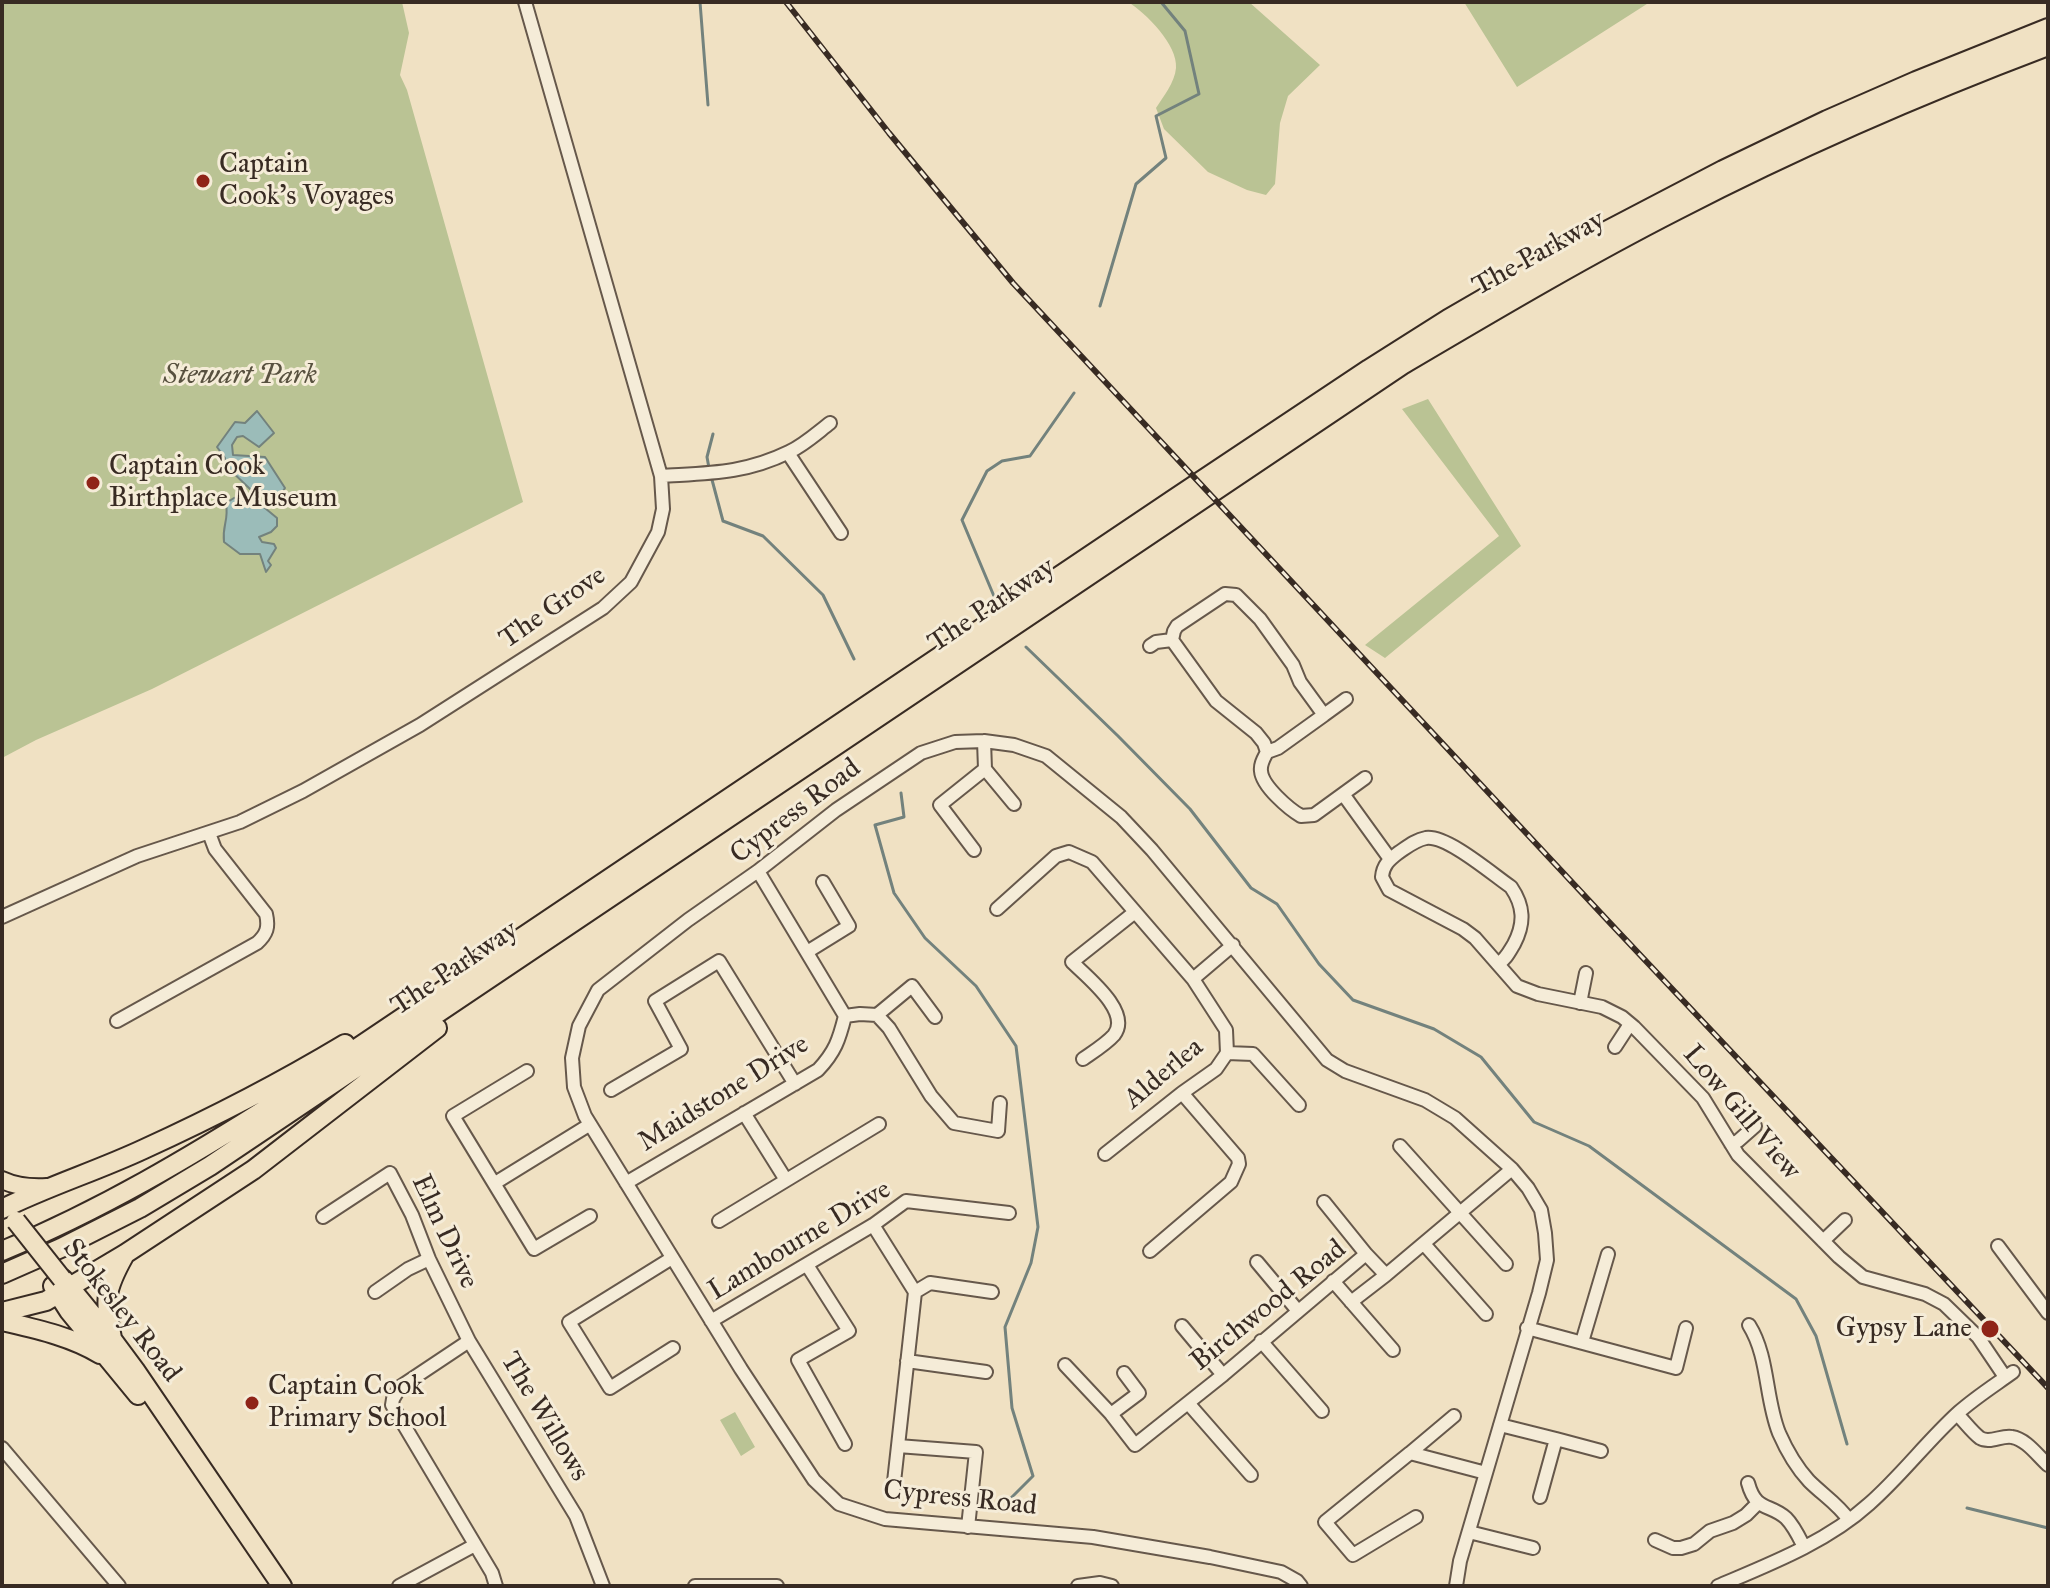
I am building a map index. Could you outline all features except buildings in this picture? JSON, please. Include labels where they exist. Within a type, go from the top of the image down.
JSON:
[{"type":"highway","name":"The Parkway","points":[[2,1251],[154,1178],[209,1145],[347,1056],[1174,499],[1448,319],[1588,240],[1723,170],[1904,86],[2048,28]]},
{"type":"highway","name":"The Parkway","points":[[2,1274],[140,1208],[210,1166],[1402,365],[1675,211],[1790,154],[1972,74],[2048,46]]},
{"type":"highway","points":[[6,1214],[50,1187],[141,1151],[290,1076],[414,1000],[499,954]]},
{"type":"highway","points":[[2,1312],[46,1301],[60,1286],[125,1254],[253,1170],[488,991],[522,957]]},
{"type":"highway","name":"Stokesley Road","points":[[6,1214],[60,1286],[112,1339],[130,1374]]},
{"type":"highway","points":[[112,1339],[106,1309],[107,1293],[125,1254]]},
{"type":"highway","points":[[60,1286],[69,1311],[109,1360]]},
{"type":"highway","points":[[2,1321],[70,1339],[130,1374],[172,1436],[193,1456],[282,1586]]},
{"type":"main road","points":[[2,1180],[11,1185],[31,1188],[50,1187]]},
{"type":"street","name":"The Grove","points":[[2,917],[137,856],[240,822],[303,791],[394,740],[603,608],[631,582],[658,532],[663,509],[661,476],[525,2]]},
{"type":"street","points":[[661,476],[741,470],[788,453],[830,423]]},
{"type":"street","points":[[788,453],[841,532]]},
{"type":"street","points":[[1324,715],[1260,619],[1236,595],[1220,597],[1174,631],[1172,640],[1216,701],[1264,743],[1267,752],[1261,768],[1262,776],[1297,815],[1314,815],[1365,778]]},
{"type":"street","points":[[1150,646],[1172,640]]},
{"type":"street","points":[[1267,752],[1278,748],[1346,699]]},
{"type":"street","points":[[984,741],[985,769],[1014,804]]},
{"type":"street","name":"Cypress Road","points":[[1301,1586],[1281,1572],[1141,1544],[885,1519],[839,1504],[814,1480],[589,1125],[574,1087],[572,1058],[579,1026],[598,990],[856,796],[921,753],[955,742],[984,741],[1014,745],[1046,756],[1121,817],[1152,850],[1327,1060],[1345,1071],[1425,1100],[1455,1118],[1512,1169],[1541,1210],[1547,1260],[1460,1561],[1456,1586]]},
{"type":"street","points":[[974,850],[940,805],[985,769]]},
{"type":"street","points":[[1343,794],[1390,859],[1416,841],[1425,838],[1443,840],[1511,887],[1522,907],[1520,932],[1505,960],[1498,964]]},
{"type":"street","points":[[117,1021],[257,943],[267,930],[266,914],[215,849],[209,833]]},
{"type":"street","name":"Alderlea","points":[[997,909],[1056,856],[1069,852],[1092,862],[1193,979],[1226,1030],[1227,1053],[1216,1069],[1105,1154]]},
{"type":"street","name":"Low Gill View","points":[[1390,859],[1382,871],[1383,882],[1389,890],[1463,929],[1475,938],[1508,978],[1526,991],[1612,1011],[1630,1024],[1703,1098],[1738,1155],[1863,1277],[1925,1294],[1944,1304],[1978,1337],[2009,1375],[1957,1414]]},
{"type":"street","points":[[758,871],[845,1016],[877,1015],[912,986],[935,1017]]},
{"type":"street","points":[[807,952],[849,926],[823,882]]},
{"type":"street","points":[[1083,1059],[1115,1033],[1119,1020],[1114,1006],[1072,962],[1135,912]]},
{"type":"street","points":[[1193,979],[1233,945]]},
{"type":"street","points":[[611,1090],[681,1049],[655,1001],[719,961],[795,1084]]},
{"type":"street","points":[[1580,1003],[1586,973]]},
{"type":"street","points":[[877,1015],[889,1028],[931,1096],[954,1123],[998,1131],[1000,1103]]},
{"type":"street","name":"Maidstone Drive","points":[[626,1183],[818,1070],[839,1042],[845,1016]]},
{"type":"street","points":[[1615,1047],[1630,1024]]},
{"type":"street","points":[[1227,1053],[1253,1054],[1299,1105]]},
{"type":"street","points":[[527,1071],[453,1116],[534,1249],[590,1216]]},
{"type":"street","points":[[1150,1251],[1231,1182],[1239,1164],[1238,1158],[1182,1093]]},
{"type":"street","points":[[744,1113],[786,1180]]},
{"type":"street","points":[[719,1221],[879,1124]]},
{"type":"street","points":[[495,1183],[589,1125]]},
{"type":"street","points":[[1731,1144],[1755,1126]]},
{"type":"street","points":[[1400,1146],[1506,1264]]},
{"type":"street","name":"Birchwood Road","points":[[1065,1365],[1135,1445],[1366,1254],[1386,1275],[1512,1169]]},
{"type":"street","name":"Elm Drive","points":[[323,1217],[390,1173],[469,1341]]},
{"type":"street","name":"Lambourne Drive","points":[[711,1321],[873,1225],[906,1201],[1009,1213]]},
{"type":"street","points":[[1324,1202],[1366,1254]]},
{"type":"street","points":[[1823,1241],[1845,1220]]},
{"type":"street","points":[[873,1225],[915,1292],[893,1491]]},
{"type":"street","points":[[1424,1244],[1486,1314]]},
{"type":"street","points":[[1998,1246],[2048,1313]]},
{"type":"street","points":[[1582,1342],[1608,1254]]},
{"type":"street","points":[[672,1258],[569,1322],[610,1388],[673,1348]]},
{"type":"street","points":[[375,1292],[408,1269],[429,1259]]},
{"type":"street","points":[[1257,1262],[1298,1311]]},
{"type":"street","points":[[807,1265],[849,1331],[798,1360],[845,1444]]},
{"type":"street","points":[[1351,1302],[1386,1275]]},
{"type":"street","points":[[1333,1281],[1393,1350]]},
{"type":"street","points":[[915,1292],[930,1283],[992,1292]]},
{"type":"street","points":[[1749,1325],[1764,1337],[1773,1410],[1783,1440],[1806,1478],[1835,1502],[1849,1520]]},
{"type":"street","points":[[1182,1326],[1223,1375]]},
{"type":"street","points":[[1527,1328],[1676,1368],[1686,1328]]},
{"type":"street","name":"The Willows","points":[[496,1586],[492,1573],[392,1405],[400,1387],[469,1341],[576,1516],[603,1586]]},
{"type":"street","points":[[1261,1341],[1322,1411]]},
{"type":"street","points":[[907,1361],[986,1372]]},
{"type":"street","points":[[1111,1414],[1139,1393],[1124,1373]]},
{"type":"street","points":[[1188,1403],[1251,1475]]},
{"type":"street","points":[[1718,1586],[1804,1547],[1849,1520],[1868,1506],[1957,1414],[1982,1439],[1989,1441],[2001,1436],[2014,1437],[2023,1441],[2048,1465]]},
{"type":"street","points":[[1416,1517],[1353,1555],[1325,1522],[1454,1416]]},
{"type":"street","points":[[1500,1425],[1601,1451]]},
{"type":"street","points":[[1540,1497],[1556,1439]]},
{"type":"street","points":[[898,1446],[976,1452],[968,1527]]},
{"type":"street","points":[[2,1448],[119,1586]]},
{"type":"street","points":[[1410,1453],[1486,1473]]},
{"type":"street","points":[[1748,1483],[1758,1503],[1789,1521],[1804,1547]]},
{"type":"street","points":[[1655,1540],[1673,1548],[1694,1544],[1710,1531],[1746,1515],[1758,1503]]},
{"type":"street","points":[[1469,1532],[1533,1548]]},
{"type":"street","points":[[399,1586],[475,1545]]},
{"type":"street","points":[[1670,1563],[1673,1548]]},
{"type":"street","points":[[1078,1586],[1100,1583],[1112,1586]]},
{"type":"street","points":[[695,1586],[777,1586]]},
{"type":"green space","name":"Stewart Park","points":[[2,2],[402,2],[409,33],[400,75],[407,90],[523,502],[152,689],[2,758]]},
{"type":"green space","points":[[1128,2],[1249,2],[1320,65],[1288,96],[1280,123],[1275,184],[1266,195],[1208,172],[1164,129],[1156,108],[1173,79],[1175,59],[1160,30]]},
{"type":"green space","points":[[1464,2],[1650,2],[1517,87]]},
{"type":"green space","points":[[1428,399],[1521,546],[1385,658],[1365,645],[1499,536],[1402,409]]},
{"type":"green space","points":[[735,1412],[755,1447],[741,1456],[720,1420]]},
{"type":"water","points":[[257,411],[274,433],[259,447],[243,436],[237,437],[232,445],[233,455],[265,457],[285,488],[275,503],[263,491],[250,489],[225,465],[225,458],[217,447],[235,422],[245,423]]},
{"type":"water","points":[[241,497],[251,506],[260,504],[277,518],[277,526],[259,537],[262,542],[274,544],[276,548],[266,572],[260,554],[240,554],[224,542],[226,503]]},
{"type":"waterway","points":[[700,2],[708,105]]},
{"type":"waterway","points":[[1100,306],[1136,184],[1166,158],[1156,116],[1199,94],[1185,31],[1161,2]]},
{"type":"waterway","points":[[996,601],[962,520],[987,471],[1002,461],[1030,456],[1074,393]]},
{"type":"waterway","points":[[709,468],[707,457],[713,434]]},
{"type":"waterway","points":[[711,476],[723,521],[763,536],[823,595],[854,659]]},
{"type":"waterway","points":[[1026,647],[1190,809],[1251,888],[1277,904],[1319,964],[1353,1000],[1434,1029],[1481,1057],[1534,1122],[1589,1146],[1796,1299],[1816,1336],[1847,1444]]},
{"type":"waterway","points":[[901,793],[904,817],[875,825],[894,893],[925,938],[976,986],[1016,1046],[1038,1227],[1031,1263],[1005,1327],[1012,1408],[1033,1476],[1009,1500]]},
{"type":"waterway","points":[[1967,1508],[2048,1528]]},
{"type":"railway","points":[[786,2],[1013,283],[2048,1388]]},
{"type":"place","name":"Captain Cook's Voyages","points":[[203,181]]},
{"type":"place","name":"Captain Cook Birthplace Museum","points":[[93,483]]},
{"type":"place","name":"Gypsy Lane","points":[[1990,1329]]},
{"type":"place","name":"Captain Cook Primary School","points":[[252,1403]]}]
